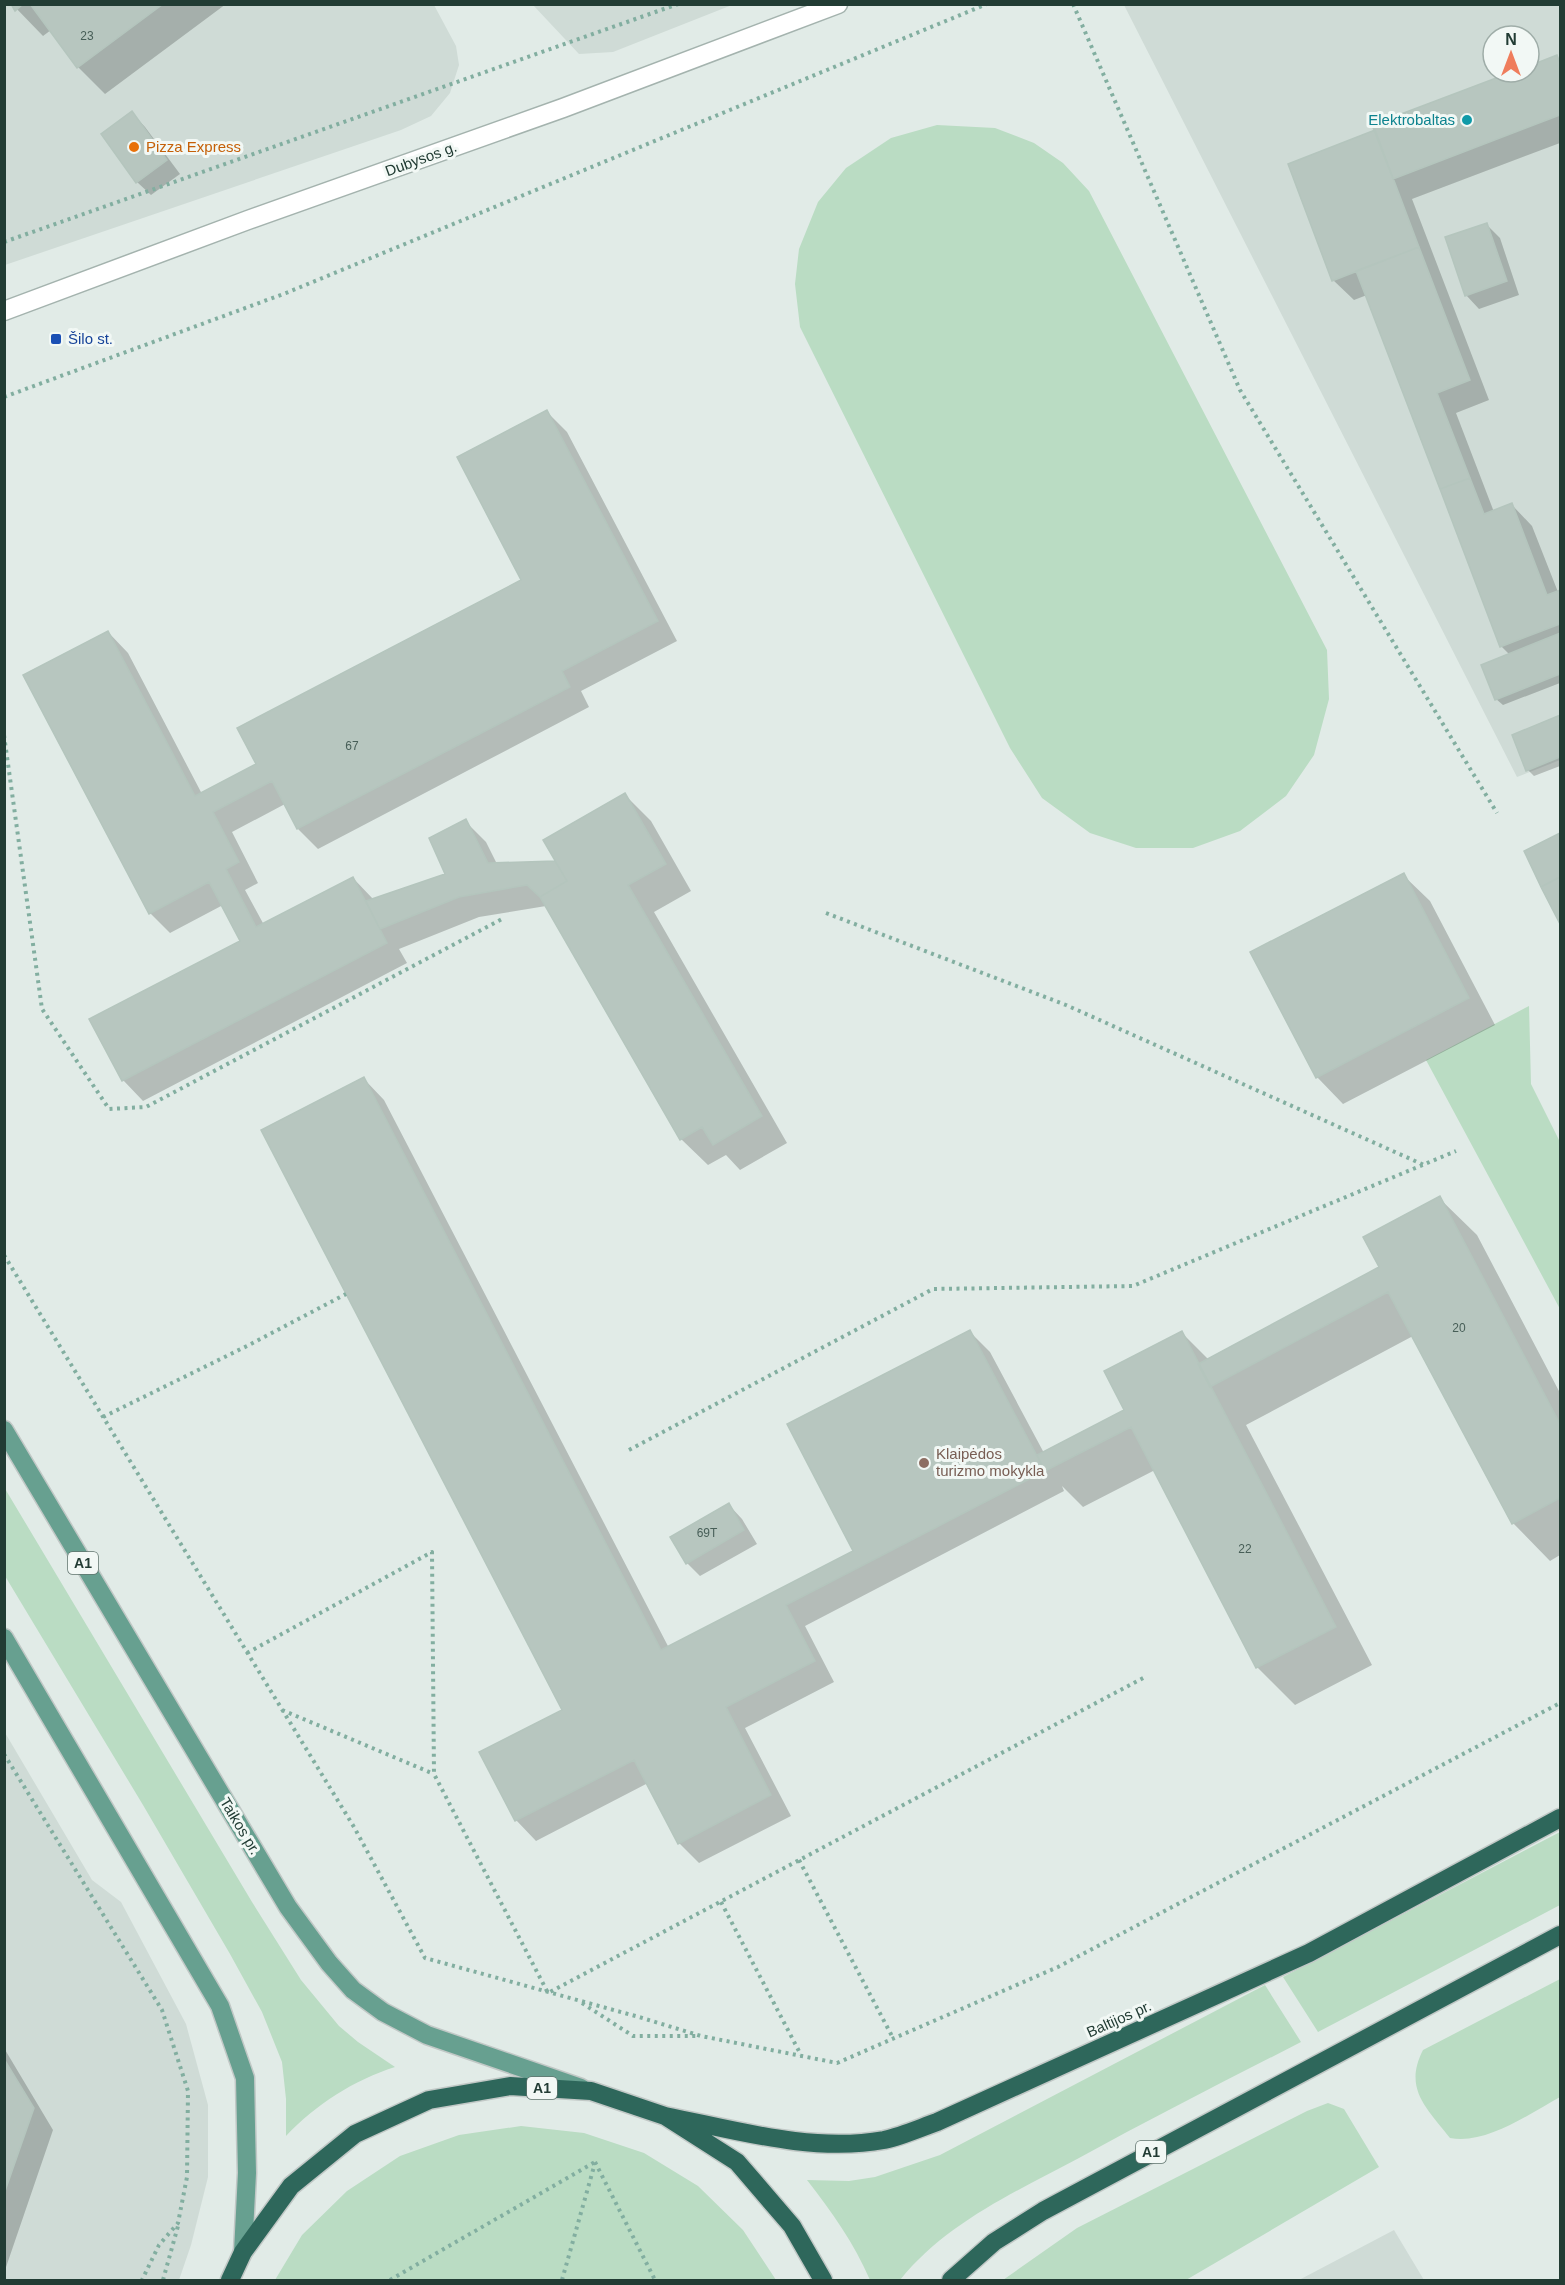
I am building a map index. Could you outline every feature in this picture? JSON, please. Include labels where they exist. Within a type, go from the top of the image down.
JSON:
[{"type":"highway","name":"Baltijos pr.","points":[[665,2116],[769,2137],[827,2144],[885,2140],[937,2122],[1309,1953],[1560,1818]]},
{"type":"highway","name":"A1","points":[[951,2280],[994,2242],[1043,2211],[1560,1935]]},
{"type":"highway","name":"A1","points":[[230,2280],[243,2252],[291,2186],[355,2134],[429,2100],[510,2085],[591,2091],[665,2116],[737,2162],[792,2226],[823,2280]]},
{"type":"main road","name":"Taikos pr.","points":[[4,1430],[288,1907],[329,1963],[353,1990],[383,2012],[427,2035],[591,2091]]},
{"type":"main road","name":"A1","points":[[4,1638],[220,2006],[245,2078],[247,2173],[243,2252]]},
{"type":"street","name":"Dubysos g.","points":[[4,312],[248,220],[563,108],[838,4]]},
{"type":"path","points":[[4,242],[678,4]]},
{"type":"path","points":[[4,397],[286,293],[987,4]]},
{"type":"path","points":[[1072,4],[1240,390],[1497,813]]},
{"type":"path","points":[[4,735],[42,1009],[109,1109],[146,1107],[504,918]]},
{"type":"path","points":[[826,913],[1066,1005],[1424,1165]]},
{"type":"path","points":[[629,1450],[933,1289],[1132,1286],[1456,1151]]},
{"type":"path","points":[[4,1255],[354,1827],[426,1958],[701,2036],[837,2063],[1058,1966],[1560,1703]]},
{"type":"path","points":[[103,1417],[249,1346],[346,1294]]},
{"type":"path","points":[[247,1653],[432,1552],[434,1774],[548,1993]]},
{"type":"path","points":[[548,1993],[1147,1676]]},
{"type":"path","points":[[282,1710],[434,1774]]},
{"type":"path","points":[[5,1756],[162,2010],[188,2091],[187,2177],[163,2280]]},
{"type":"path","points":[[799,1860],[893,2038]]},
{"type":"path","points":[[721,1902],[802,2056]]},
{"type":"path","points":[[579,2001],[633,2036],[701,2036]]},
{"type":"path","points":[[390,2280],[595,2162]]},
{"type":"path","points":[[562,2280],[595,2162]]},
{"type":"path","points":[[595,2162],[655,2280]]},
{"type":"path","points":[[142,2280],[159,2245],[178,2223]]},
{"type":"shaded area","points":[[4,5],[434,5],[456,46],[459,65],[450,93],[431,116],[401,130],[5,265]]},
{"type":"shaded area","points":[[533,5],[732,5],[613,52],[579,54]]},
{"type":"shaded area","points":[[1124,5],[1560,5],[1560,760],[1517,777]]},
{"type":"shaded area","points":[[4,1731],[92,1880],[121,1902],[186,2024],[208,2105],[208,2177],[191,2245],[179,2280],[5,2280]]},
{"type":"shaded area","points":[[1394,2230],[1424,2280],[1299,2280]]},
{"type":"green space","points":[[937,125],[995,128],[1034,143],[1063,163],[1089,191],[1327,650],[1329,699],[1314,755],[1286,796],[1240,831],[1193,848],[1136,848],[1090,833],[1042,798],[1010,748],[800,327],[795,284],[799,249],[818,202],[846,168],[891,138]]},
{"type":"green space","points":[[1529,1006],[1531,1084],[1560,1142],[1560,1309],[1426,1060]]},
{"type":"green space","points":[[4,1487],[301,1980],[339,2026],[395,2067],[350,2086],[322,2104],[286,2136],[286,2099],[282,2062],[262,2012],[143,1805],[5,1576]]},
{"type":"green space","points":[[1560,1832],[1560,1905],[1318,2032],[1283,1977]]},
{"type":"green space","points":[[1560,1979],[1560,2097],[1492,2133],[1464,2139],[1450,2138],[1420,2097],[1416,2076],[1417,2064],[1423,2050]]},
{"type":"green space","points":[[1265,1985],[1301,2042],[1134,2128],[983,2210],[938,2242],[900,2280],[870,2280],[842,2228],[807,2180],[849,2181],[875,2177],[940,2155]]},
{"type":"green space","points":[[1328,2103],[1344,2109],[1379,2167],[1186,2280],[1003,2280],[1077,2228],[1307,2111]]},
{"type":"green space","points":[[521,2126],[584,2133],[644,2153],[698,2186],[743,2230],[776,2280],[275,2280],[302,2235],[347,2191],[400,2156],[459,2135]]},
{"type":"building","points":[[11,4],[23,4],[15,11]]},
{"type":"building","points":[[30,4],[163,4],[77,68]]},
{"type":"building","name":"Elektrobaltas","points":[[1557,55],[1560,63],[1560,115],[1393,179],[1372,125],[1481,84],[1541,84],[1541,61]]},
{"type":"building","name":"Pizza Express","points":[[132,111],[167,160],[136,183],[101,134]]},
{"type":"building","points":[[1375,130],[1419,247],[1332,281],[1288,164]]},
{"type":"building","points":[[1487,223],[1507,281],[1465,296],[1445,237]]},
{"type":"building","points":[[1419,247],[1470,380],[1437,393],[1470,478],[1440,489],[1356,271]]},
{"type":"building","points":[[547,410],[658,621],[562,671],[570,687],[297,829],[272,781],[213,812],[239,862],[226,869],[256,927],[353,877],[387,943],[122,1081],[89,1019],[240,941],[209,882],[149,914],[23,675],[108,631],[195,796],[256,764],[237,728],[521,580],[457,457]]},
{"type":"building","points":[[1470,478],[1484,514],[1512,503],[1547,595],[1560,590],[1560,624],[1500,647],[1440,489]]},
{"type":"building","points":[[1560,633],[1560,674],[1495,700],[1481,665]]},
{"type":"building","points":[[1560,715],[1560,757],[1526,771],[1512,735]]},
{"type":"building","points":[[625,793],[666,864],[628,885],[762,1116],[713,1145],[702,1127],[680,1140],[540,897],[567,881],[543,840]]},
{"type":"building","points":[[466,819],[488,863],[555,861],[567,881],[540,897],[527,885],[459,897],[380,929],[366,901],[445,874],[429,838]]},
{"type":"building","points":[[1560,833],[1560,877],[1541,887],[1524,851]]},
{"type":"building","points":[[1404,873],[1469,998],[1316,1078],[1250,952]]},
{"type":"building","points":[[1560,877],[1560,924],[1541,887]]},
{"type":"building","name":"Klaipėdos turizmo mokykla","points":[[364,1077],[661,1650],[853,1551],[787,1424],[970,1330],[1045,1471],[786,1605],[815,1661],[726,1707],[771,1795],[678,1844],[634,1760],[515,1821],[479,1752],[562,1710],[261,1130]]},
{"type":"building","points":[[1440,1196],[1560,1424],[1560,1498],[1512,1524],[1388,1292],[1210,1387],[1198,1364],[1379,1267],[1363,1237]]},
{"type":"building","points":[[1182,1331],[1336,1627],[1256,1668],[1131,1427],[1045,1471],[1037,1455],[1124,1410],[1104,1371]]},
{"type":"building","points":[[729,1503],[744,1530],[686,1564],[670,1537]]},
{"type":"building","points":[[4,2059],[34,2108],[4,2194]]},
{"type":"place","name":"Elektrobaltas","points":[[1467,120]]},
{"type":"place","name":"Pizza Express","points":[[134,147]]},
{"type":"place","name":"Šilo st.","points":[[56,339]]},
{"type":"place","name":"Klaipėdos turizmo mokykla","points":[[924,1463]]}]
